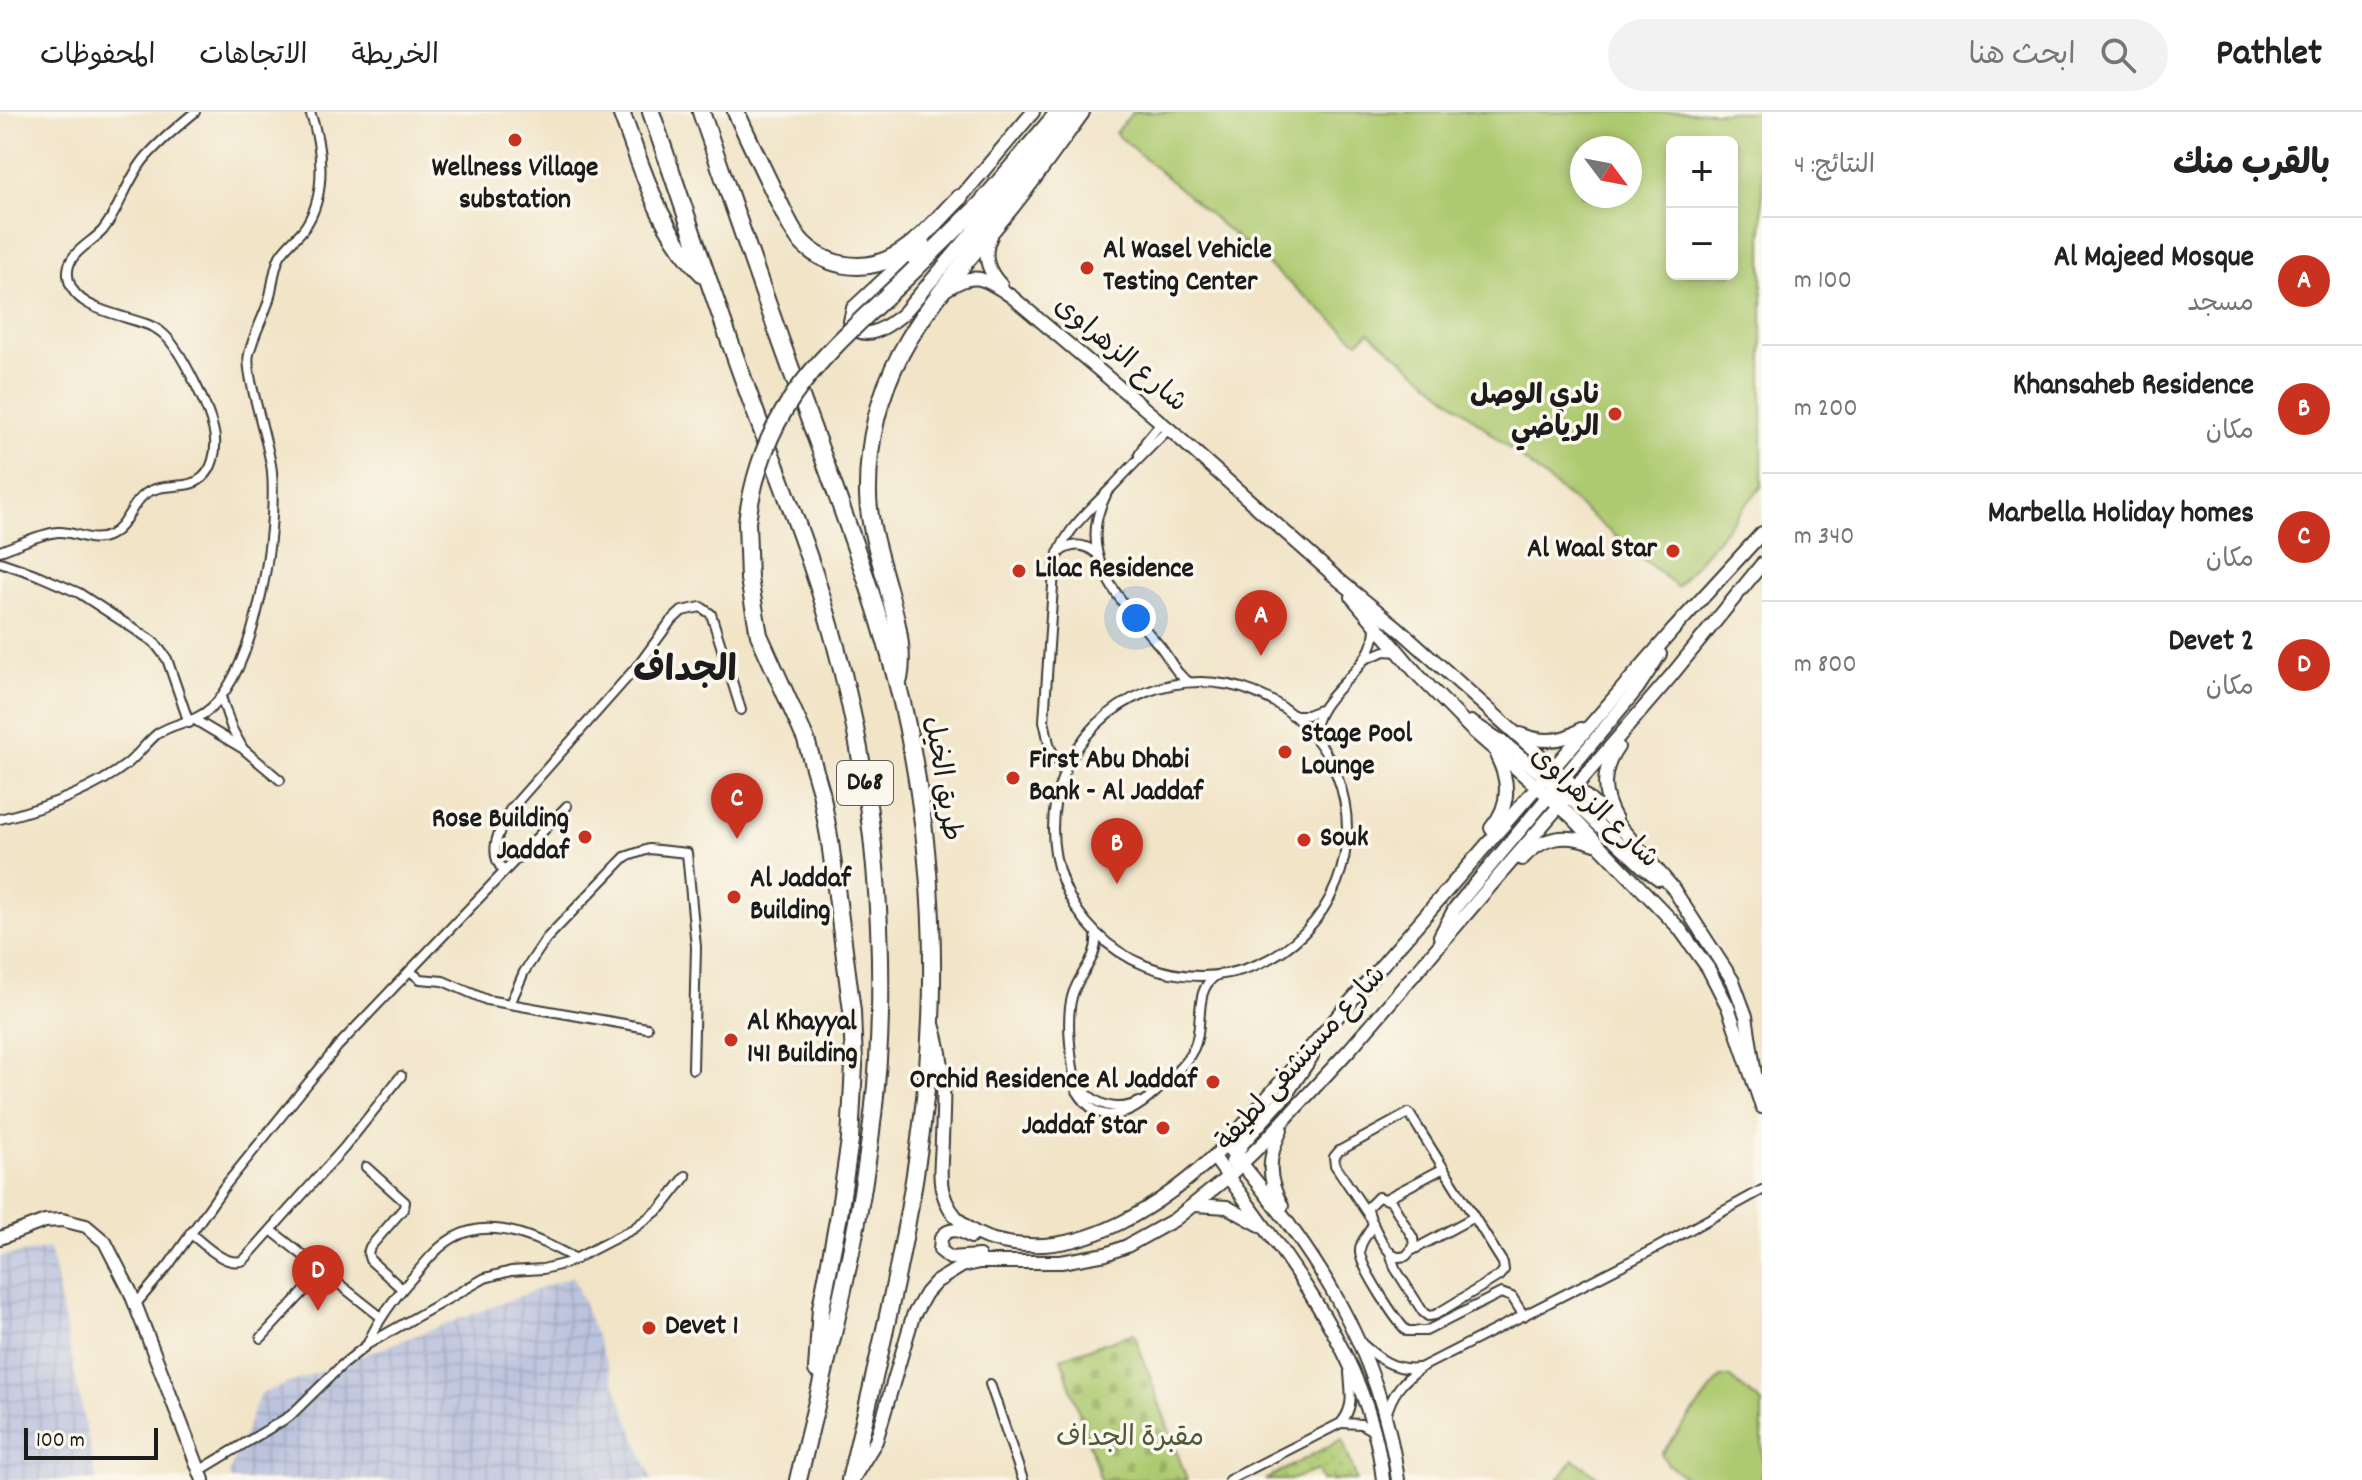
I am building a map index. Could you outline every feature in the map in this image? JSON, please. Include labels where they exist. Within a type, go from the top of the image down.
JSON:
[{"type":"highway","points":[[621,112],[665,223],[680,248],[710,281]]},
{"type":"highway","name":"D68","points":[[651,112],[814,573],[833,635],[865,780],[875,865],[880,1014],[868,1163],[848,1269],[798,1480]]},
{"type":"highway","name":"طريق الخيل","points":[[701,112],[859,557],[897,684],[914,770],[926,857],[932,945],[927,1089],[917,1171],[896,1286],[851,1480]]},
{"type":"highway","points":[[736,112],[792,228],[809,249],[826,259],[852,266],[887,260],[920,237],[959,198]]},
{"type":"highway","points":[[817,1400],[821,1308],[850,1140],[854,1090],[852,1011],[821,792],[806,740],[763,650],[749,579],[747,522],[760,459],[772,429],[790,399],[820,361],[981,204],[1059,112]]},
{"type":"highway","points":[[897,684],[901,649],[868,506],[870,449],[877,410],[904,345],[933,301],[1011,207],[1078,112]]},
{"type":"main road","points":[[1033,112],[926,240],[853,308],[850,321],[854,329],[871,333],[903,314],[1078,112]]},
{"type":"main road","name":"شارع الزهراوى","points":[[1011,207],[991,236],[986,254],[990,272],[1011,296]]},
{"type":"main road","name":"شارع الزهراوى","points":[[933,301],[948,288],[969,278],[987,281],[1011,296],[1398,628],[1510,729],[1606,850],[1679,928],[1708,968],[1728,1007],[1762,1107]]},
{"type":"main road","name":"شارع مستشفى لطيفة","points":[[931,1017],[945,1075],[943,1192],[956,1217],[967,1227],[979,1235],[1013,1245],[1065,1242],[1120,1223],[1158,1202],[1214,1157],[1234,1155],[1287,1118],[1497,877],[1557,788],[1599,716],[1762,533]]},
{"type":"main road","name":"شارع مستشفى لطيفة","points":[[851,1480],[876,1441],[909,1326],[926,1293],[936,1282],[962,1266],[979,1262],[1061,1262],[1106,1254],[1151,1234],[1196,1205],[1228,1177],[1234,1155],[1328,1026],[1474,858],[1634,720],[1762,564]]},
{"type":"main road","name":"شارع الزهراوى","points":[[1339,580],[1399,653],[1491,748],[1622,829],[1672,887],[1713,948],[1740,996],[1762,1094]]},
{"type":"main road","points":[[1436,947],[1455,908],[1637,689],[1673,630]]},
{"type":"main road","points":[[1510,729],[1532,739],[1555,741],[1572,736],[1599,716]]},
{"type":"main road","points":[[1460,718],[1490,733],[1557,788],[1643,867],[1672,887]]},
{"type":"main road","points":[[1622,829],[1606,800],[1605,775],[1612,756],[1634,720]]},
{"type":"main road","points":[[1474,858],[1480,843],[1498,821],[1506,800],[1503,769],[1491,748]]},
{"type":"main road","points":[[1497,877],[1512,868],[1536,845],[1552,838],[1584,839],[1606,850]]},
{"type":"main road","name":"شارع الزهراوى","points":[[1755,1066],[1762,1082]]},
{"type":"main road","points":[[1287,1118],[1273,1146],[1269,1172],[1289,1224]]},
{"type":"main road","points":[[1234,1155],[1289,1224],[1329,1282],[1359,1341],[1386,1416],[1398,1480]]},
{"type":"main road","points":[[1214,1157],[1312,1299],[1349,1368],[1373,1431],[1383,1480]]},
{"type":"main road","points":[[1196,1205],[1227,1207],[1269,1233]]},
{"type":"main road","points":[[0,1229],[54,1214],[72,1214],[90,1220],[105,1231],[115,1246],[201,1475]]},
{"type":"main road","points":[[0,1238],[45,1221],[78,1223],[105,1242],[130,1291]]},
{"type":"main road","points":[[1013,1245],[982,1242],[955,1230],[943,1234],[939,1242],[940,1250],[950,1258],[999,1256],[1015,1261]]},
{"type":"street","points":[[0,551],[56,532],[87,538],[104,537],[120,528],[136,503],[150,491],[196,482],[209,469],[215,448],[212,426],[190,373],[168,337],[151,325],[118,317],[85,300],[70,286],[67,272],[72,257],[96,238],[114,214],[140,165],[161,141],[195,112]]},
{"type":"street","points":[[0,819],[85,789],[128,764],[161,732],[192,721],[221,697],[238,663],[253,624],[271,549],[273,492],[271,456],[248,357],[268,303],[279,258],[303,230],[315,206],[320,161],[310,112]]},
{"type":"street","points":[[1065,771],[1050,748],[1044,721],[1057,554],[1078,521],[1165,426]]},
{"type":"street","points":[[1111,488],[1098,515],[1095,534],[1097,554],[1124,605],[1162,648],[1180,676],[1189,682]]},
{"type":"street","points":[[1057,554],[1075,545],[1089,548],[1097,554]]},
{"type":"street","points":[[0,562],[79,593],[154,642],[167,659],[192,721],[242,748],[280,780]]},
{"type":"street","points":[[504,871],[498,864],[495,851],[510,810],[682,611],[701,607],[711,614],[741,710]]},
{"type":"street","points":[[1314,737],[1321,709],[1365,659],[1372,646],[1375,623]]},
{"type":"street","points":[[1365,659],[1385,651],[1399,653]]},
{"type":"street","points":[[1189,682],[1240,688],[1273,701],[1292,715],[1314,737],[1335,773],[1345,814],[1344,856],[1336,883],[1315,919],[1284,949],[1246,968],[1218,974],[1186,975],[1156,969],[1120,953],[1096,933],[1073,904],[1056,858],[1053,835],[1055,809],[1065,771],[1087,736],[1117,708],[1154,690],[1189,682]]},
{"type":"street","points":[[221,697],[242,748]]},
{"type":"street","points":[[1292,715],[1307,715],[1321,709]]},
{"type":"street","points":[[135,1305],[338,1046],[567,806]]},
{"type":"street","points":[[510,1004],[524,972],[546,939],[625,857],[649,849],[687,853],[696,947],[693,1069]]},
{"type":"street","points":[[1096,933],[1093,961],[1076,987],[1070,1007],[1076,1081],[1082,1099],[1098,1111],[1117,1115],[1136,1110],[1179,1069],[1194,1048],[1201,1024],[1201,996],[1194,981],[1186,975]]},
{"type":"street","points":[[1093,961],[1106,954],[1120,953]]},
{"type":"street","points":[[410,971],[420,979],[438,980],[476,997],[647,1028]]},
{"type":"street","points":[[1201,996],[1209,980],[1218,974]]},
{"type":"street","points":[[190,1233],[228,1262],[236,1263],[247,1257],[344,1148],[401,1076]]},
{"type":"street","points":[[1409,1113],[1474,1217],[1503,1263],[1504,1270],[1432,1316],[1423,1312],[1395,1268],[1390,1252],[1335,1165],[1334,1157],[1339,1151],[1409,1113]]},
{"type":"street","points":[[366,1167],[405,1202],[404,1208],[368,1253],[370,1260],[402,1289]]},
{"type":"street","points":[[1444,1168],[1387,1198],[1378,1197],[1370,1202],[1371,1220],[1360,1248],[1361,1259],[1407,1331],[1426,1331],[1501,1293],[1512,1297],[1524,1316]]},
{"type":"street","points":[[201,1475],[290,1416],[368,1344],[485,1278],[511,1271],[551,1268],[576,1259],[633,1229],[653,1216],[671,1198],[686,1176]]},
{"type":"street","points":[[1386,1416],[1403,1382],[1422,1367],[1762,1190]]},
{"type":"street","points":[[1387,1198],[1413,1238],[1412,1251]]},
{"type":"street","points":[[1390,1252],[1402,1257],[1474,1217]]},
{"type":"street","points":[[271,1230],[381,1317]]},
{"type":"street","points":[[368,1344],[381,1317],[402,1289],[436,1251],[456,1236],[502,1230],[524,1234],[576,1259]]},
{"type":"street","points":[[1363,1241],[1382,1239]]},
{"type":"street","points":[[261,1338],[323,1271]]},
{"type":"street","points":[[1359,1341],[1389,1365],[1422,1367]]},
{"type":"street","points":[[1341,1423],[1352,1401],[1349,1368]]},
{"type":"street","points":[[990,1384],[1023,1480]]},
{"type":"street","points":[[1229,1480],[1341,1423],[1355,1423],[1373,1431]]},
{"type":"street","points":[[1252,1468],[1255,1480]]},
{"type":"shaded area","points":[[50,1248],[96,1480],[0,1480],[0,1257]]},
{"type":"shaded area","points":[[573,1276],[652,1480],[231,1480],[229,1473],[260,1394]]},
{"type":"green space","name":"نادي الوصل الرياضي","points":[[1133,112],[1762,112],[1762,486],[1677,587],[1369,332],[1358,342],[1115,133]]},
{"type":"green space","name":"مقبرة الجداف","points":[[1134,1333],[1187,1480],[1101,1480],[1061,1358]]},
{"type":"green space","points":[[1721,1377],[1729,1377],[1762,1403],[1762,1480],[1689,1480],[1668,1464],[1661,1454]]},
{"type":"green space","points":[[1342,1439],[1357,1480],[1322,1480],[1318,1470],[1290,1480],[1265,1480]]},
{"type":"green space","points":[[1574,1459],[1602,1480],[1558,1480]]},
{"type":"place","name":"Wellness Village substation","points":[[515,140]]},
{"type":"place","name":"Al Wasel Vehicle Testing Center","points":[[1087,268]]},
{"type":"place","name":"نادي الوصل الرياضي","points":[[1615,414]]},
{"type":"place","name":"Al Waal Star","points":[[1673,551]]},
{"type":"place","name":"Lilac Residence","points":[[1019,571]]},
{"type":"place","name":"Al Majeed Mosque","points":[[1261,656]]},
{"type":"place","name":"Stage Pool Lounge","points":[[1285,752]]},
{"type":"place","name":"First Abu Dhabi Bank - Al Jaddaf","points":[[1013,778]]},
{"type":"place","name":"Rose Building Jaddaf","points":[[585,837]]},
{"type":"place","name":"Marbella Holiday homes","points":[[737,839]]},
{"type":"place","name":"Souk","points":[[1304,840]]},
{"type":"place","name":"Khansaheb Residence","points":[[1117,884]]},
{"type":"place","name":"Al Jaddaf Building","points":[[734,897]]},
{"type":"place","name":"Al Khayyal 141 Building","points":[[731,1040]]},
{"type":"place","name":"Orchid Residence Al Jaddaf","points":[[1213,1082]]},
{"type":"place","name":"Jaddaf Star","points":[[1163,1128]]},
{"type":"place","name":"Devet 2","points":[[318,1311]]},
{"type":"place","name":"Devet 1","points":[[649,1328]]},
{"type":"district","name":"الجداف","points":[[685,673]]}]
